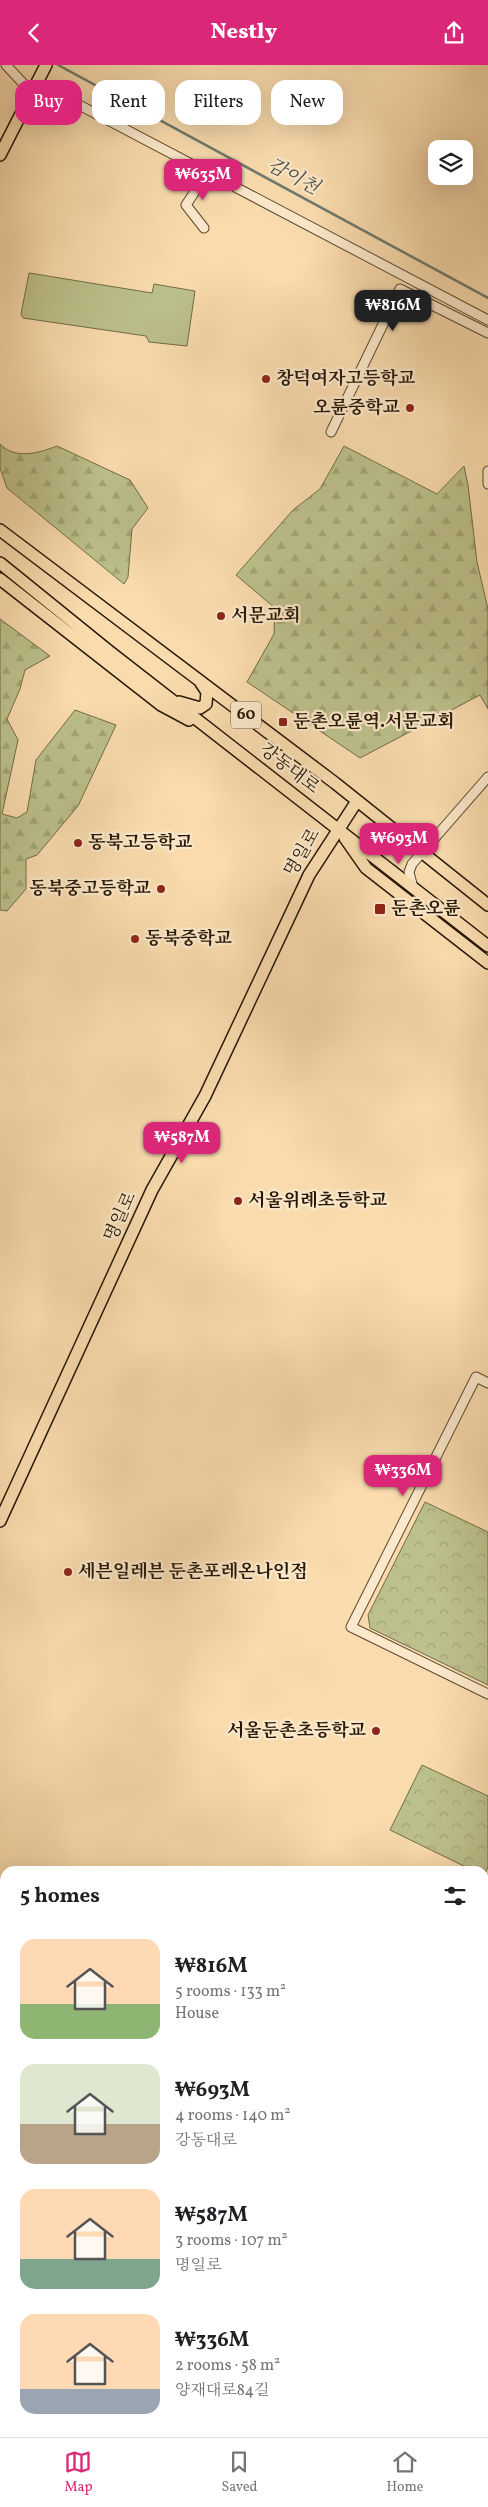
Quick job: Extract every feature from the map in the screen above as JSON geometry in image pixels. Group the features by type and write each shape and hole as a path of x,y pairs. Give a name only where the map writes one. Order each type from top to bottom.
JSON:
{"main road":[{"path":"38,80 46,65"},
{"path":"0,155 15,125"},
{"name":"강동대로","path":"0,530 357,801 488,905"},
{"name":"강동대로","path":"0,563 488,946"},
{"path":"0,579 161,705 215,733"},
{"path":"171,699 200,708 206,704 208,699 207,693 200,681"},
{"name":"명일로","path":"0,1521 152,1190 205,1096 309,875 357,801"},
{"path":"338,828 366,868 488,963"}],"street":[{"path":"6,65 24,80"},
{"path":"82,107 488,320"},
{"path":"204,228 186,205 207,173"},
{"path":"331,432 400,289 488,333"},
{"path":"488,471 488,483"},
{"path":"413,888 409,872 412,864 488,777"},
{"path":"488,1383 476,1377 351,1627 488,1694"}],"green space":[{"path":"29,273 152,293 154,284 195,291 187,346 149,342 146,336 23,318 21,314"},
{"path":"0,444 6,449 20,454 35,453 57,446 130,480 148,508 132,529 128,577 124,584 7,488 0,468"},
{"path":"344,446 437,494 464,466 477,562 488,609 488,709 480,695 360,758 247,682 274,634 275,608 236,575 293,510 320,489"},
{"path":"0,619 50,656 25,670 20,689 7,719 18,740 2,814 17,818 27,812 36,760 75,710 116,725 78,806 37,855 26,859 26,889 7,911 0,910"},
{"path":"425,1502 488,1532 488,1685 370,1628 368,1615"},
{"path":"422,1765 488,1796 488,1866 464,1866 390,1830"}],"waterway":[{"name":"감이천","path":"58,65 488,298"}],"place":[{"name":"창덕여자고등학교","path":"266,379"},
{"name":"오륜중학교","path":"410,408"},
{"name":"서문교회","path":"221,616"},
{"name":"둔촌오륜역.서문교회","path":"283,722"},
{"name":"동북고등학교","path":"78,843"},
{"name":"동북중고등학교","path":"161,889"},
{"name":"둔촌오륜","path":"380,909"},
{"name":"동북중학교","path":"135,939"},
{"name":"서울위례초등학교","path":"238,1201"},
{"name":"세븐일레븐 둔촌포레온나인점","path":"68,1572"},
{"name":"서울둔촌초등학교","path":"376,1731"}]}
